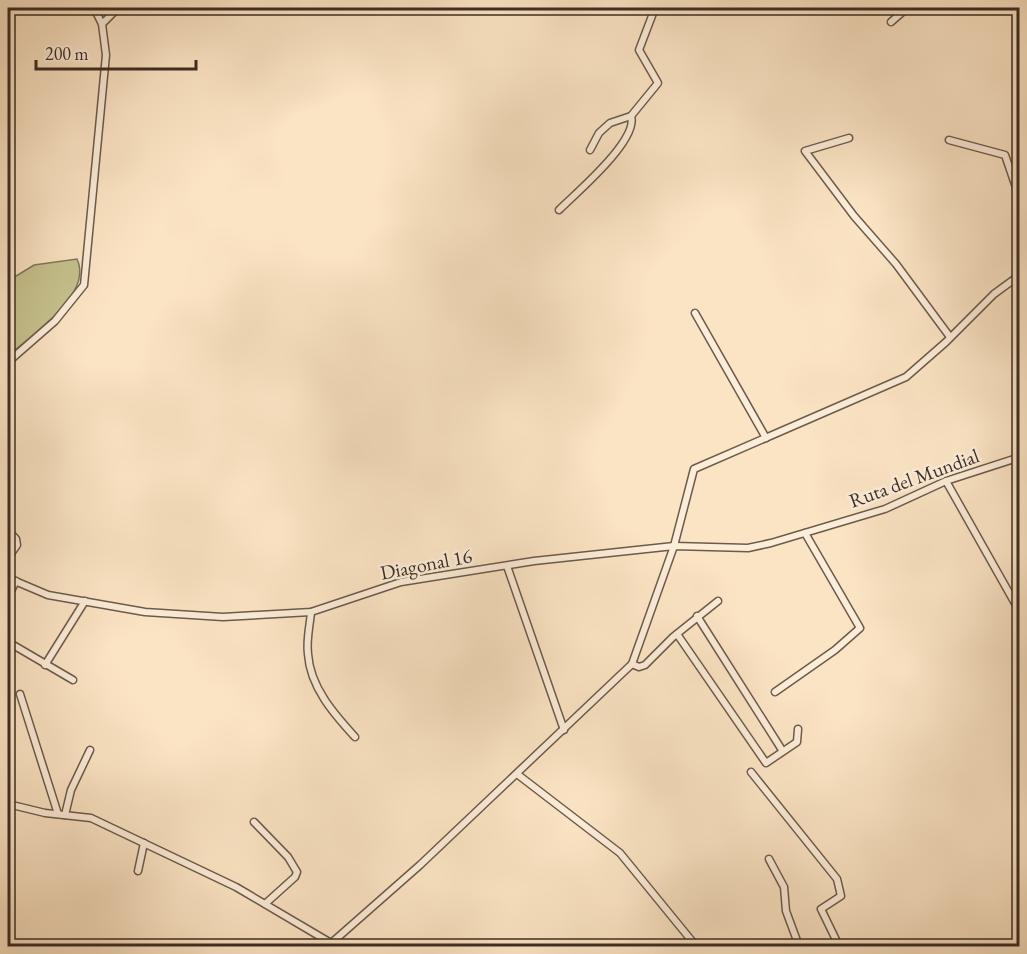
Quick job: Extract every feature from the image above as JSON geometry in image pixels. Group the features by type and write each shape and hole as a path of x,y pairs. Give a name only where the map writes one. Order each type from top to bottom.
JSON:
{"street":[{"path":"8,362 55,321 84,285 102,120 106,55 102,24 94,8"},
{"path":"102,24 118,8"},
{"path":"590,150 599,133 610,123 631,116 658,82 639,50 655,8"},
{"path":"891,22 907,8"},
{"path":"559,210 625,140 632,124 631,116"},
{"path":"849,138 806,151 854,216 896,264 950,337"},
{"path":"949,140 1005,155 1020,199"},
{"path":"8,804 61,815 91,818 236,887 332,946 632,664 674,546 694,469 906,377 994,294 1020,275"},
{"path":"695,313 766,438"},
{"name":"Ruta del Mundial","path":"819,529 885,509 946,482 1020,457"},
{"path":"946,482 1016,604 1020,605"},
{"name":"Diagonal 16","path":"8,578 48,595 146,612 223,617 311,612 401,582 507,566 674,546 748,548 819,529"},
{"path":"8,530 16,539 17,545 8,558"},
{"path":"775,692 835,650 860,628 805,533"},
{"path":"507,566 564,730"},
{"path":"8,597 16,581"},
{"path":"45,665 85,601"},
{"path":"632,664 639,667 645,665 697,616 718,601"},
{"path":"311,612 308,654 314,677 328,708 355,737"},
{"path":"697,616 782,750"},
{"path":"677,634 766,763 797,742 798,729"},
{"path":"8,642 73,680"},
{"path":"20,694 61,815"},
{"path":"61,815 90,750"},
{"path":"751,772 837,879 841,896 821,909 839,946"},
{"path":"517,774 620,854 696,946"},
{"path":"254,822 288,857 297,872 295,877 265,904"},
{"path":"138,871 144,843"},
{"path":"769,859 784,886 786,911 799,946"},
{"path":"1013,946 1020,942"}],"shaded area":[{"path":"77,259 80,272 77,285 70,298 48,322 14,351 8,337 8,281 34,265"}]}
